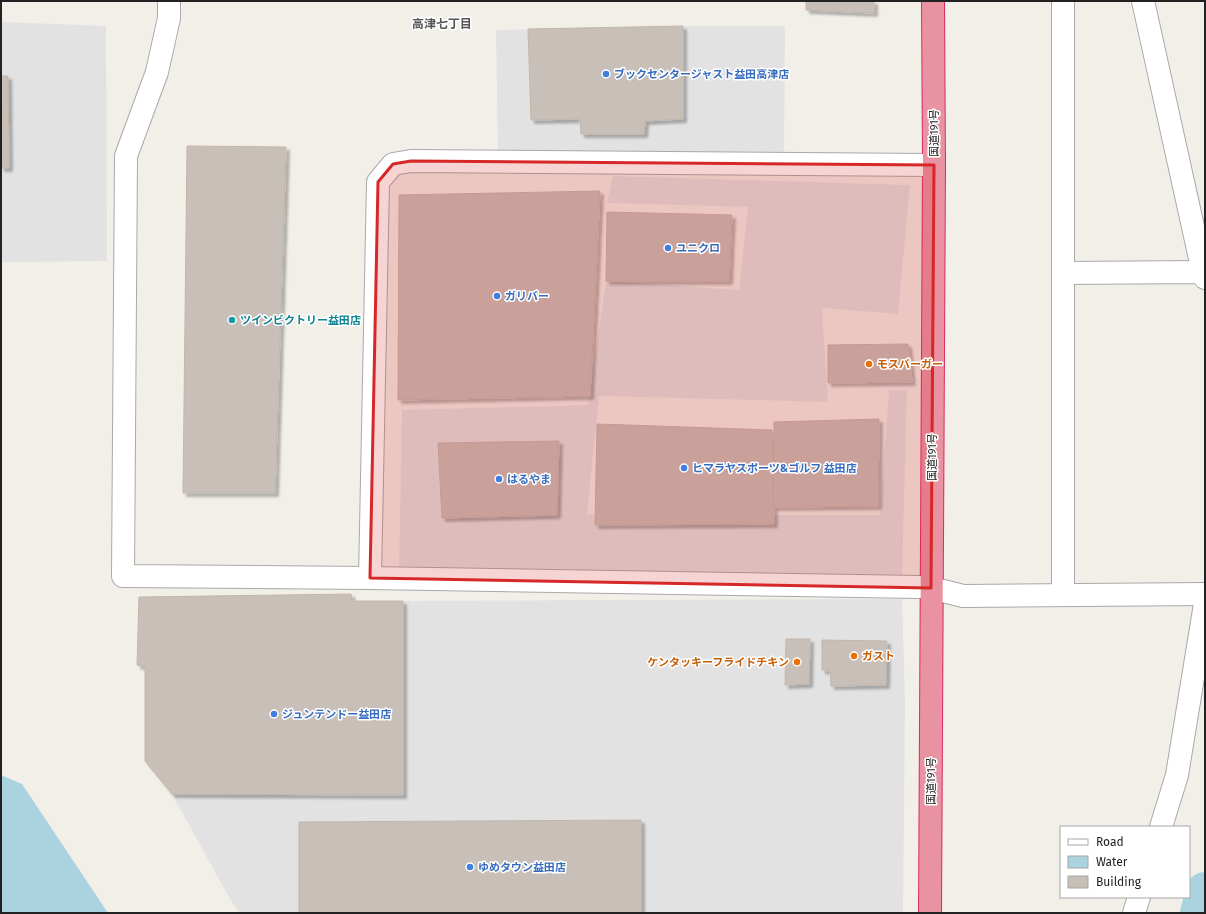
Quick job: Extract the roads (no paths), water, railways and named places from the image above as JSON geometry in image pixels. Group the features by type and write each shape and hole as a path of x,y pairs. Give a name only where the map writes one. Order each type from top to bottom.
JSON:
{"highway":[{"name":"国道191号","path":"930,913 934,165 933,1"}],"street":[{"path":"169,1 169,18 157,72 126,156 123,576 370,578 931,588 963,596 1205,594"},
{"path":"1063,1 1063,595"},
{"path":"1063,273 1204,274 1143,1"},
{"path":"370,578 378,182 393,164 411,160 934,165"},
{"path":"1161,826 1177,775 1205,604"},
{"path":"1134,913 1139,898"}],"water":[{"path":"1,775 22,784 108,913 1,913"}],"waterway":[{"path":"1199,913 1205,891"}],"place":[{"name":"ブックセンタージャスト益田高津店","path":"606,74"},
{"name":"ユニクロ","path":"668,248"},
{"name":"ガリバー","path":"497,296"},
{"name":"ツインビクトリー益田店","path":"232,320"},
{"name":"モスバーガー","path":"869,364"},
{"name":"ヒマラヤスポーツ&ゴルフ 益田店","path":"684,468"},
{"name":"はるやま","path":"499,479"},
{"name":"ガスト","path":"854,656"},
{"name":"ケンタッキーフライドチキン","path":"797,662"},
{"name":"ジュンテンドー益田店","path":"274,714"},
{"name":"ゆめタウン益田店","path":"470,867"}],"district":[{"name":"高津七丁目","path":"442,24"}]}
